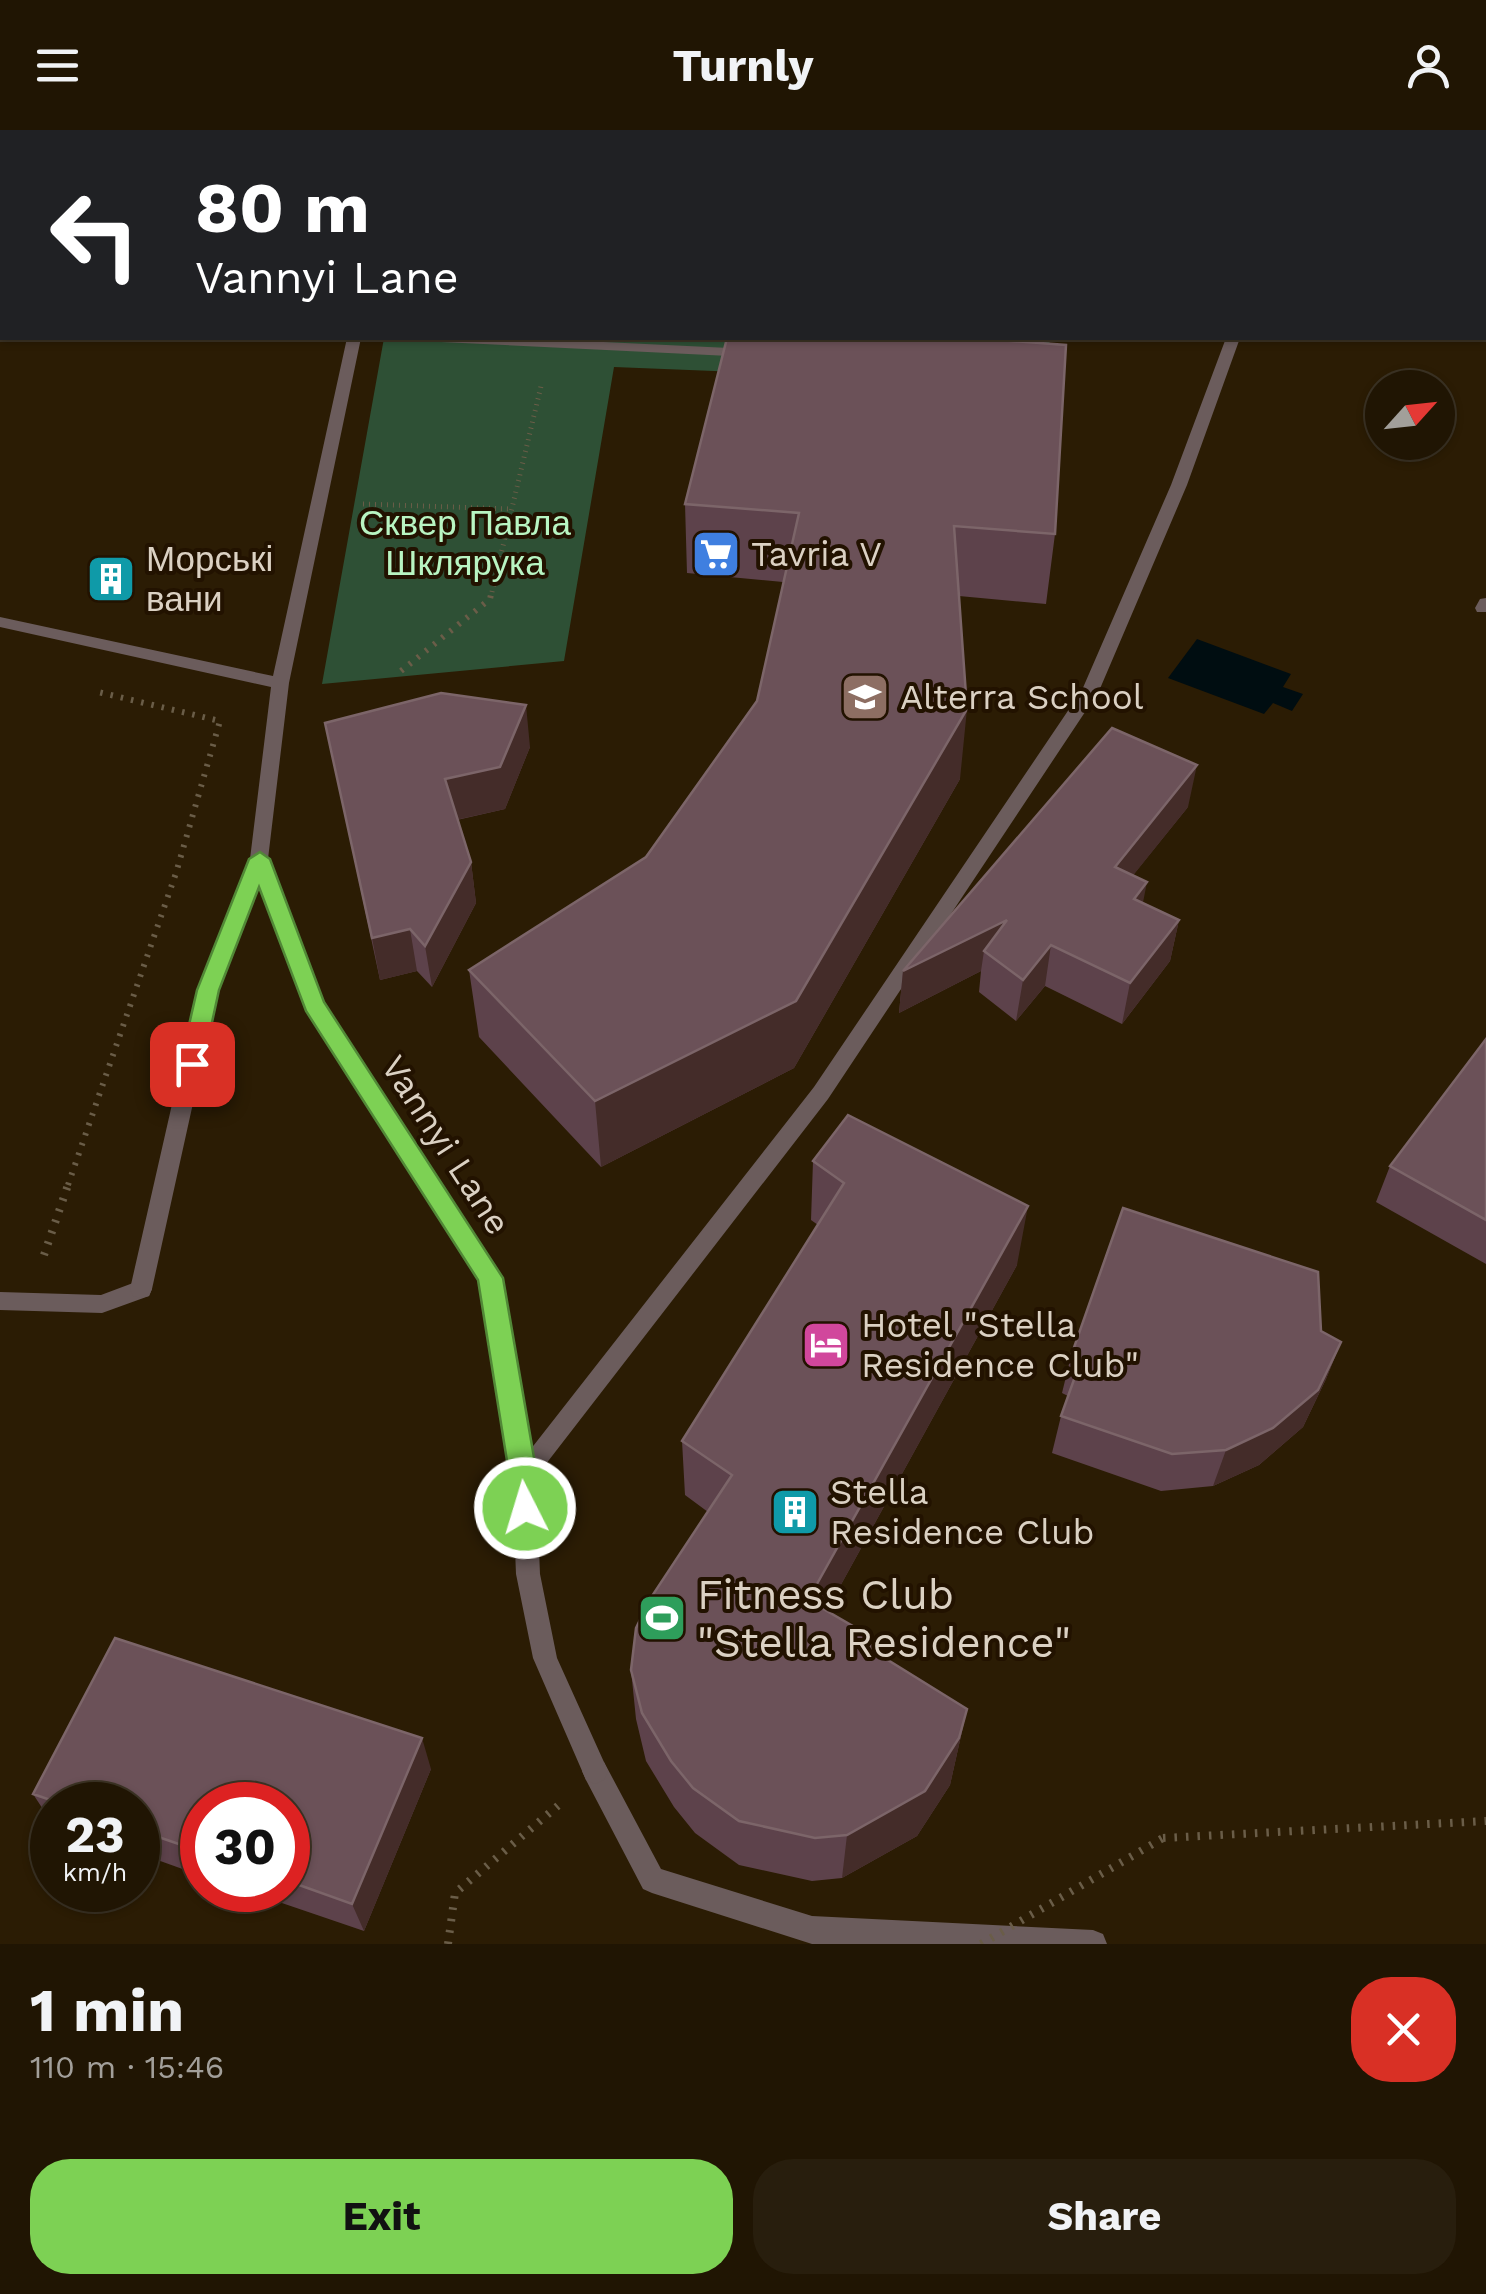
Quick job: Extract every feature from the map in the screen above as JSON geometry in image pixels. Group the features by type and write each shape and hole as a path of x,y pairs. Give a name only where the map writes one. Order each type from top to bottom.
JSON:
{"street":[{"name":"Vannyi Lane","path":"28,1302 102,1304 141,1289 208,990 260,859 280,683 354,340"},
{"path":"478,340 761,354"},
{"path":"524,1475 821,1093 1090,691 1179,485 1231,340"},
{"path":"0,622 280,683"},
{"name":"Vannyi Lane","path":"260,859 314,1005 490,1278 524,1475 528,1574 545,1658 595,1771 652,1880 812,1930 1093,1944"},
{"path":"0,1300 28,1302"}],"path":[{"path":"401,670 490,599 551,344"},
{"path":"348,504 511,509"},
{"path":"28,1302 176,874 220,721 92,690"},
{"path":"448,1944 455,1893 573,1793"},
{"path":"981,1944 1162,1838 1486,1821"}],"green space":[{"name":"Сквер Павла Шклярука","path":"384,340 1050,340 1036,384 614,367 564,661 322,684"}],"shaded area":[{"path":"1197,639 1291,674 1283,687 1303,694 1292,711 1273,703 1264,714 1168,678"}],"building":[{"path":"726,340 998,340 1066,345 1055,534 954,526 967,709 796,1001 595,1101 469,970 646,857 757,701 799,513 685,504"},
{"path":"441,693 526,705 500,767 445,779 471,862 425,946 410,929 372,938 325,723"},
{"path":"1112,728 1197,765 1115,867 1147,882 1134,899 1179,920 1130,983 1051,945 1023,980 984,951 1007,920 903,971"},
{"path":"1486,1039 1486,1220 1390,1166"},
{"name":"Stella Residence Club","path":"848,1115 1028,1206 808,1600 863,1632 875,1652 967,1709 959,1738 925,1791 847,1835 815,1838 739,1821 693,1788 671,1761 642,1713 631,1670 636,1628 650,1599 732,1475 682,1441 844,1183 813,1161"},
{"path":"1123,1208 1318,1272 1321,1331 1341,1342 1318,1390 1273,1428 1226,1450 1172,1454 1061,1416 1081,1360 1071,1356"},
{"path":"115,1638 422,1738 352,1904 310,1889 310,1782 180,1782 180,1844 160,1838 160,1782 39,1782"}],"place":[{"name":"Tavria V","path":"716,554"},
{"name":"Морські вани","path":"111,579"},
{"name":"Alterra School","path":"865,697"},
{"name":"Hotel \"Stella Residence Club\"","path":"826,1345"},
{"name":"Stella Residence Club","path":"795,1512"},
{"name":"Fitness Club \"Stella Residence\"","path":"662,1618"}],"route":[{"path":"192,1064 208,990 260,859 314,1005 490,1278 524,1475 525,1508"}]}
